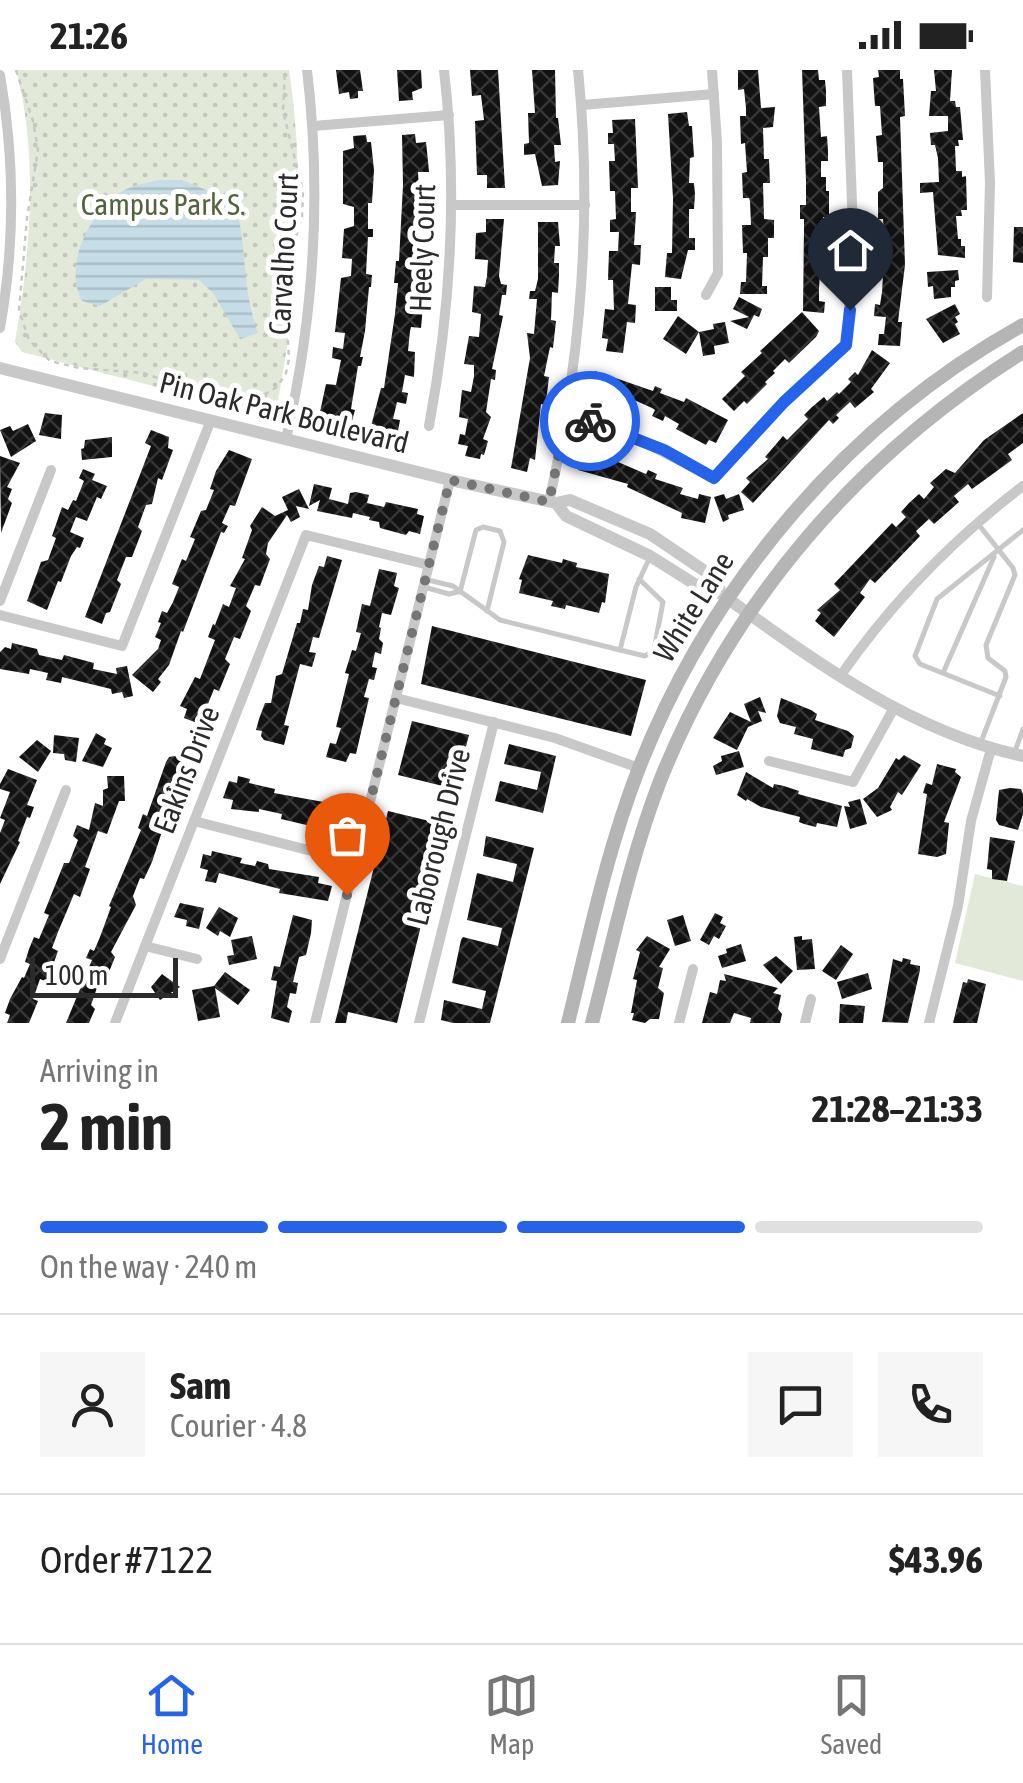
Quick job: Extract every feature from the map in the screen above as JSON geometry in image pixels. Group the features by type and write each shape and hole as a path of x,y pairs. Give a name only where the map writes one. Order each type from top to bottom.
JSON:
{"main road":[{"name":"White Lane","path":"568,1023 610,854 640,768 724,596 781,527 866,439 937,381 1023,325"},
{"name":"White Lane","path":"592,1023 631,870 660,782 687,720 748,614 802,542 886,454 957,396 1023,352"}],"street":[{"name":"Carvalho Court","path":"286,439 311,296 316,211 307,70"},
{"name":"Heely Court","path":"430,426 446,321 452,205 444,70"},
{"path":"552,502 580,314 585,205 578,70"},
{"path":"706,295 718,273 712,70"},
{"path":"567,414 630,435 714,478 784,402 846,345 853,177 848,70"},
{"path":"984,70 990,182 987,298"},
{"path":"0,75 12,183 9,265 0,328"},
{"path":"582,105 714,94"},
{"path":"312,126 449,115"},
{"path":"452,205 585,205"},
{"name":"Pin Oak Park Boulevard","path":"0,368 450,480 552,502 570,500 650,534 718,580 724,596"},
{"path":"0,615 122,646 211,420"},
{"path":"0,600 51,470"},
{"path":"314,1023 450,480"},
{"path":"841,674 911,586 976,522 1023,486"},
{"name":"Pin Oak Park Boulevard","path":"552,502 566,516 650,556 709,593 724,596 894,708 932,728 1018,755"},
{"name":"Eakins Drive","path":"115,1023 306,534 429,565"},
{"path":"396,698 574,743 640,768"},
{"path":"769,761 853,782 894,708"},
{"name":"Laborough Drive","path":"418,1023 494,722"},
{"path":"929,1023 958,906 985,747"},
{"path":"0,959 66,790"},
{"path":"194,822 355,862"},
{"path":"0,923 12,928"},
{"path":"145,946 197,959"},
{"path":"679,1023 693,969"},
{"path":"805,1023 812,999"}],"lane":[{"path":"976,522 1014,568 1015,575 986,645 988,658 1005,671 1006,683 985,747"},
{"path":"459,592 476,530 500,531 504,542 487,612"},
{"path":"1000,696 920,664 915,656 937,599 1023,530"},
{"path":"943,673 997,552"},
{"path":"620,650 638,579 650,556"},
{"path":"425,583 452,586 500,620 644,656 654,650 664,607 638,579"},
{"path":"1018,755 1023,729"}],"path":[{"path":"16,70 38,150 26,218 18,310 29,340 50,361 78,368 144,373 201,398 232,406 248,404 277,387 289,359 285,293 289,258 302,217 303,191 283,111 284,70"}],"green space":[{"name":"Campus Park S.","path":"16,70 289,70 297,155 297,239 290,323 277,406 266,413 230,406 22,352 15,342 28,241 30,171"},
{"path":"975,874 1023,886 1023,981 955,963"}],"water":[{"path":"159,180 182,180 235,202 249,300 258,333 240,339 213,293 199,280 146,279 100,306 82,301 76,272 82,241 90,226 121,192"}],"building":[{"path":"336,70 360,70 363,91 358,91 358,98 350,99 349,92 339,94"},
{"path":"397,70 421,70 422,88 412,92 413,100 399,101"},
{"path":"470,70 498,70 505,188 487,188 487,175 477,175 475,121 484,120 481,95 472,96"},
{"path":"532,70 555,70 561,145 554,145 555,162 560,161 558,185 542,186 535,154 524,155 524,144 529,143 528,113 535,113"},
{"path":"738,70 758,70 761,108 775,107 773,127 763,128 770,183 763,183 764,219 774,220 774,238 768,238 768,257 763,257 762,286 767,286 767,294 740,294 741,282 746,282 747,253 743,253 742,225 751,225 750,201 743,198 742,173 747,172 740,116 746,116 746,108 744,89 738,90"},
{"path":"802,70 818,70 826,91 826,106 819,107 821,137 827,136 828,151 828,161 821,161 821,177 826,177 829,191 829,217 823,217 823,249 829,249 828,272 820,272 819,288 819,301 825,302 824,313 803,311 804,219 800,219 800,205 806,205 806,181"},
{"path":"878,70 900,70 903,79 905,116 900,117 905,265 898,322 902,322 900,346 878,345 886,317 874,316 875,304 880,305 883,276 876,275 877,250 884,250 883,219 878,219 883,162 878,162 876,136 882,135 873,78 879,77"},
{"path":"934,70 952,70 950,101 960,107 963,140 955,146 956,171 966,176 967,210 956,216 965,258 938,255 933,192 920,193 920,183 939,182 938,158 930,133 948,131 948,116 929,116 931,91 936,91"},
{"path":"687,112 694,157 690,158 689,183 694,183 695,194 694,209 689,209 689,238 695,238 695,250 688,250 681,279 665,277 667,253 672,253 668,114"},
{"path":"635,119 638,188 631,188 631,212 636,212 634,245 641,245 640,265 632,264 628,304 636,305 635,323 627,322 623,353 606,351 608,339 602,338 605,309 614,310 613,280 608,280 609,251 618,251 619,232 610,232 610,220 616,219 609,161 615,161 614,144 608,144 608,133 613,133 612,120"},
{"path":"415,134 416,143 426,142 429,172 418,172 419,191 422,197 429,197 429,213 428,225 419,224 418,249 429,249 426,275 417,274 415,294 424,295 421,328 411,327 410,331 408,351 415,352 414,377 405,375 402,392 408,393 406,404 397,402 393,419 400,420 391,439 369,434 384,388 395,314 402,135"},
{"path":"366,135 367,142 371,142 374,170 372,203 368,203 368,229 373,229 373,237 368,237 366,274 372,275 363,357 351,409 355,410 352,421 346,420 345,425 327,421 326,413 320,412 326,384 336,385 341,360 332,358 333,347 343,349 345,333 335,332 341,278 351,276 352,259 342,258 344,229 354,226 354,207 343,204 343,151 354,148 353,136"},
{"path":"486,219 504,219 499,276 501,284 507,285 506,295 502,295 499,315 503,316 492,369 496,370 495,380 491,379 486,412 491,417 483,439 488,441 480,459 465,456 468,446 458,444 460,434 465,435 468,419 459,417 462,390 471,392 474,376 474,365 464,364 469,336 479,337 481,314 472,312 474,286 485,287 487,276 488,260 475,259 476,233 486,232"},
{"path":"538,222 558,222 560,246 555,246 554,263 559,263 559,275 558,293 552,292 551,320 556,321 544,376 549,377 547,394 545,405 541,404 535,460 530,458 527,472 511,468 530,358 527,333 534,334 537,299 529,299 538,279"},
{"path":"1014,227 1023,227 1023,263 1013,262"},
{"path":"958,270 959,280 951,287 951,297 934,299 927,272"},
{"path":"655,287 671,287 671,300 677,300 677,311 655,311"},
{"path":"739,297 762,309 747,329 730,321 749,317 733,309"},
{"path":"955,304 960,314 955,317 955,324 960,334 943,343 926,319"},
{"path":"802,312 819,331 816,337 789,363 785,359 767,384 734,411 722,399 745,376 741,372 760,351"},
{"path":"678,316 699,332 686,354 663,339"},
{"path":"725,322 729,343 714,346 715,354 703,356 699,332"},
{"path":"872,350 890,363 871,389 874,392 855,408 850,402 836,415 839,418 833,424 829,420 753,503 741,492 750,482 746,478 768,459 765,457 783,436 787,440 808,419 804,415 812,407 824,397 827,401 839,394 855,372 858,375"},
{"path":"595,371 653,391 655,386 662,389 660,393 684,402 686,398 728,420 716,443 709,440 706,445 676,429 679,424 665,416 663,421 652,416 655,410 632,399 628,409 598,398 601,391 589,387"},
{"path":"45,413 62,415 61,439 39,435"},
{"path":"1023,413 1023,443 1008,454 1012,460 972,489 968,484 954,496 959,502 934,524 929,519 916,531 920,536 875,583 870,579 860,593 865,597 834,637 815,621 821,613 817,610 840,590 834,584 892,523 896,527 906,517 901,512 909,503 919,494 924,499 934,487 930,483 946,469 955,473 984,440"},
{"path":"28,424 36,441 11,457 0,430 10,426 13,431"},
{"path":"151,430 169,437 168,448 173,450 162,480 158,478 152,504 146,505 138,527 142,531 132,557 126,557 117,580 121,584 102,624 85,617 151,446 145,443"},
{"path":"112,437 112,457 82,460 85,440"},
{"path":"596,448 620,457 618,462 646,474 648,470 657,474 655,479 683,488 680,494 698,499 699,494 711,497 705,523 681,518 682,513 627,487 628,484 578,470 580,465 575,463 580,449 593,454"},
{"path":"229,450 252,459 235,506 230,505 222,523 228,526 221,532 169,665 153,692 132,675 158,649 158,622 162,611 167,613 173,602 179,587 172,584 182,559 186,561 195,539 190,537 201,511 206,510 216,471"},
{"path":"0,456 20,463 7,487 12,489 8,499 12,503 1,533"},
{"path":"83,469 95,474 92,480 107,486 101,499 97,497 87,521 76,517 70,532 84,538 71,556 61,582 58,581 47,610 27,601 41,562 48,560 62,507 68,510 76,501 84,481 79,478"},
{"path":"314,484 332,488 329,499 348,504 350,493 356,492 369,495 367,503 384,507 386,502 418,509 417,514 424,516 420,534 409,531 406,535 380,528 379,522 369,520 370,517 353,513 352,518 317,511 320,500 309,506"},
{"path":"299,489 309,509 296,506 300,517 291,522 287,515 268,543 266,554 270,559 260,586 255,585 246,606 251,611 240,639 234,637 225,659 230,664 219,691 214,689 208,704 214,706 209,717 204,715 200,724 184,718 187,709 180,706 195,677 200,679 215,640 208,637 213,624 223,604 229,607 236,588 230,586 245,559 242,558 250,526 262,507 275,516 288,510 282,497"},
{"path":"724,494 726,499 739,494 744,510 728,515 729,519 723,522 714,497"},
{"path":"528,555 562,563 563,559 577,563 576,567 609,574 605,603 602,602 599,613 566,605 565,609 551,606 553,601 519,593 519,579"},
{"path":"327,556 342,560 319,638 313,637 309,652 316,653 312,667 300,664 284,725 289,726 284,745 264,740 262,731 256,730 259,719 265,703 271,703 276,676 282,674 297,623 303,609 308,610 312,585"},
{"path":"379,569 397,573 394,586 399,588 391,615 382,613 381,654 375,652 372,667 377,668 364,697 369,698 356,754 350,753 346,762 326,757 341,728 336,727 349,674 345,673 361,633 356,632 362,604 370,606"},
{"path":"432,626 646,680 631,736 421,684"},
{"path":"12,643 37,649 39,655 62,660 64,655 94,663 93,669 117,674 116,668 127,666 133,696 124,698 122,692 112,694 111,689 62,677 61,683 46,680 48,673 30,669 29,674 0,669 0,652 5,647 11,649"},
{"path":"760,697 766,713 758,711 762,721 748,727 737,750 713,738 730,712 751,722 744,704"},
{"path":"781,698 811,710 817,714 815,720 848,731 854,736 851,748 845,750 843,757 811,749 813,739 794,734 796,727 780,723 777,716"},
{"path":"412,721 469,735 455,789 398,775"},
{"path":"96,733 112,748 103,767 82,761"},
{"path":"54,735 79,738 76,762 65,760 64,754 53,753"},
{"path":"37,740 51,751 38,772 19,757"},
{"path":"509,744 556,756 543,813 495,801 500,781 537,790 541,772 504,764"},
{"path":"739,751 744,767 716,775 713,766 722,761 721,756"},
{"path":"904,755 921,765 902,795 898,792 892,810 877,817 863,799 878,788 896,758"},
{"path":"175,756 185,760 183,765 189,768 176,802 172,801 152,862 144,879 140,878 133,896 136,905 111,952 115,957 105,982 99,982 91,1005 95,1009 89,1023 66,1023 92,960 86,958 100,937 141,830 138,828 143,814 147,816 166,762"},
{"path":"937,764 956,769 961,777 944,822 949,823 946,854 937,857 918,854 927,794 923,793 926,783 932,785"},
{"path":"8,769 37,780 27,805 34,807 0,884 0,833 5,820 0,818 10,792 0,789 0,784"},
{"path":"746,772 773,788 774,784 784,786 842,806 837,827 804,824 799,822 800,817 746,801 737,795"},
{"path":"107,776 124,776 125,801 119,801 107,834 98,831 85,867 90,869 80,897 74,894 58,932 52,948 58,951 47,982 40,979 33,999 38,1001 29,1023 7,1023 10,1015 5,1013 10,999 30,964 25,962 29,949 34,937 39,939 49,915 44,913 78,840 73,836 77,825 89,830 95,803 103,806"},
{"path":"238,776 275,789 274,793 351,807 346,826 338,824 336,832 281,819 282,814 231,809 233,800 223,798 229,781 237,783"},
{"path":"1021,789 1023,794 1018,830 999,825 996,820 999,790"},
{"path":"860,799 867,824 850,829 844,806 850,807 848,802"},
{"path":"388,811 446,825 397,1023 348,1012 346,1023 335,1023"},
{"path":"486,836 534,848 490,1023 453,1023 441,1020 444,1000 482,1009 486,991 452,983 461,940 463,937 498,946 502,928 467,920 477,873 513,882 517,864 483,856"},
{"path":"990,837 1015,841 1007,881 992,879 992,870 987,869"},
{"path":"212,851 242,858 240,863 255,866 257,861 268,864 269,869 319,877 318,883 332,886 328,901 279,893 280,889 219,873 216,883 205,881 208,870 200,868 203,854 211,856"},
{"path":"180,903 204,908 199,929 174,917"},
{"path":"219,907 238,918 230,937 220,931 218,936 206,928"},
{"path":"715,913 723,917 720,923 726,926 719,939 714,936 709,945 700,940"},
{"path":"293,915 312,920 306,955 299,957 293,982 298,983 296,994 290,993 289,1023 271,1018 277,981 271,980 274,966 280,967"},
{"path":"683,915 691,941 675,946 667,920"},
{"path":"252,936 257,959 229,965 227,956 234,955 231,940"},
{"path":"647,936 670,949 659,967 663,968 658,988 664,993 659,1019 645,1023 632,1020 631,1013 640,952 636,950"},
{"path":"802,936 802,940 812,939 815,969 797,970 794,937"},
{"path":"741,944 746,961 722,968 718,956"},
{"path":"841,945 853,954 836,980 822,971"},
{"path":"776,956 793,971 781,984 763,965"},
{"path":"903,958 920,966 908,1023 882,1022 893,959 902,962"},
{"path":"225,972 250,990 238,1005 215,988 220,1017 198,1021 192,990 214,986"},
{"path":"868,973 872,989 842,999 837,982"},
{"path":"162,974 180,987 160,1000 151,987"},
{"path":"724,974 778,988 773,993 781,995 780,1023 750,1023 751,1018 734,1013 730,1023 702,1023 710,992 717,994 720,980 726,981"},
{"path":"968,979 986,984 977,1023 953,1023 963,982"},
{"path":"840,1004 865,1006 863,1023 839,1023"}],"way so far":[{"path":"347,895 450,480 549,502 567,414 590,421"}],"route":[{"path":"590,421 664,450 714,478 784,402 846,345 850,310"}]}
